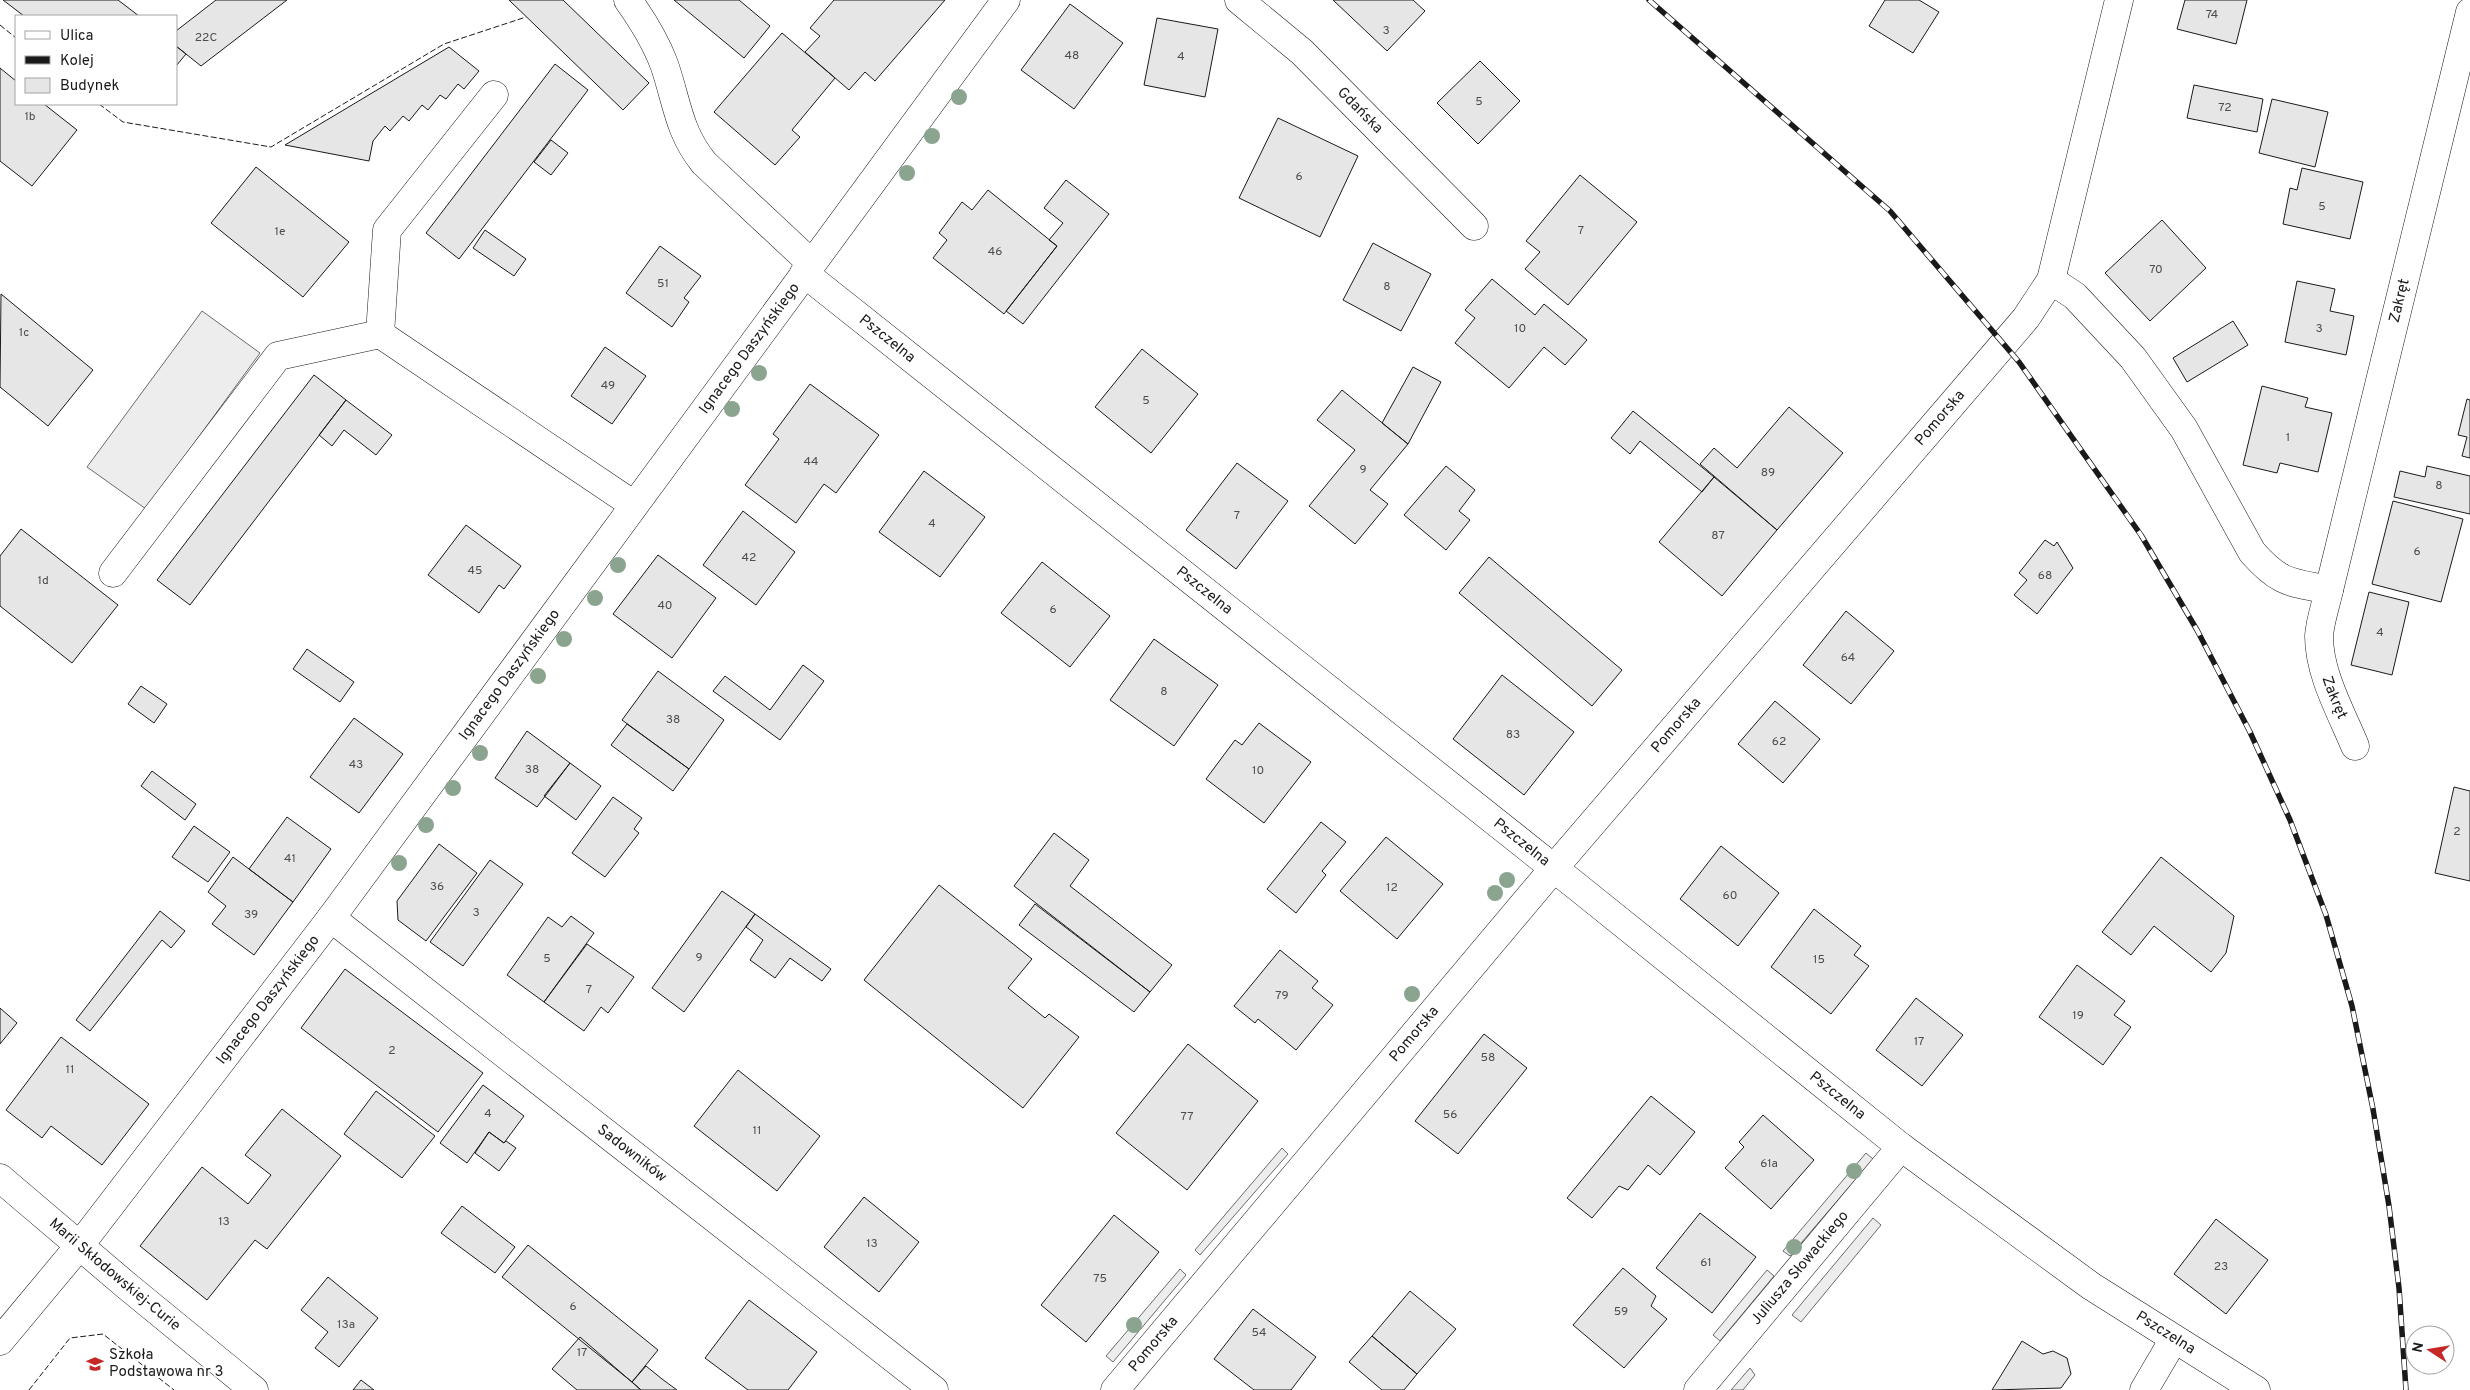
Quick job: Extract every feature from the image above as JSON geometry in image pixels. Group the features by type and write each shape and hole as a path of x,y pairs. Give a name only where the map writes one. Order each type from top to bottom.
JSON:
{"street":[{"name":"Pszczelna","path":"628,0 651,33 690,146 704,163 807,268 1901,1147 2091,1286 2256,1390"},
{"name":"Ignacego Daszyńskiego","path":"0,1341 80,1245 331,918 807,268 1006,0"},
{"name":"Gdańska","path":"1239,0 1302,52 1474,226"},
{"name":"Pomorska","path":"1115,1390 1554,868 2005,345 2051,280 2119,0"},
{"name":"Zakręt","path":"2355,746 2327,678 2320,652 2319,633 2470,12"},
{"path":"380,334 387,230 494,96"},
{"path":"2051,280 2075,296 2133,358 2184,429 2252,552 2268,570 2286,582 2329,590"},
{"path":"113,573 278,356 380,334 634,505"},
{"name":"Sadowników","path":"331,918 934,1390"},
{"name":"Juliusza Słowackiego","path":"1698,1390 1901,1147"},
{"name":"Marii Skłodowskiej-Curie","path":"0,1178 127,1286 254,1390"},
{"path":"2144,1390 2174,1339"}],"shaded area":[{"path":"202,311 260,353 146,509 87,467"},
{"path":"1282,1148 1288,1154 1200,1255 1195,1250"},
{"path":"1866,1153 1873,1159 1790,1256 1783,1251"},
{"path":"1873,1218 1881,1225 1801,1322 1792,1315"},
{"path":"1180,1269 1186,1275 1113,1362 1106,1356"},
{"path":"1767,1270 1774,1276 1720,1341 1713,1335"},
{"path":"1750,1368 1755,1375 1743,1390 1731,1390"}],"building":[{"path":"3,0 118,0 138,15 23,15"},
{"path":"216,0 287,0 201,66 178,48 178,29"},
{"path":"509,0 563,0 649,83 623,110"},
{"path":"674,0 739,0 770,26 744,58"},
{"path":"834,0 945,0 875,81 865,72 849,90 805,52 820,36 810,28"},
{"path":"1333,0 1413,0 1425,11 1387,51"},
{"path":"1885,0 1919,0 1939,12 1913,53 1869,26"},
{"path":"2185,0 2247,0 2236,44 2177,29"},
{"path":"1070,4 1123,43 1074,109 1021,70"},
{"path":"1157,18 1218,29 1205,97 1144,85"},
{"path":"782,33 835,78 792,130 800,137 775,165 714,112"},
{"path":"449,47 479,71 464,89 458,84 446,99 440,95 428,110 422,105 409,121 403,116 390,131 385,126 373,141 369,161 285,145"},
{"path":"178,48 186,54 178,64"},
{"path":"1480,61 1520,101 1478,144 1437,103"},
{"path":"555,64 588,90 459,259 426,233"},
{"path":"0,68 15,80 15,105 45,105 77,130 32,186 0,161"},
{"path":"2194,85 2263,99 2257,132 2187,118"},
{"path":"2272,99 2328,112 2315,167 2259,153"},
{"path":"1278,118 1358,156 1320,237 1239,198"},
{"path":"551,140 568,153 551,175 534,162"},
{"path":"256,167 349,242 303,297 211,223"},
{"path":"2302,168 2363,182 2350,239 2283,224 2290,188 2297,190"},
{"path":"1580,175 1637,222 1568,305 1525,269 1540,252 1526,241"},
{"path":"1066,180 1109,214 1023,324 1006,311 1057,246 1049,240 1063,223 1044,208"},
{"path":"988,190 1057,246 1004,314 933,258 947,240 939,233 962,202 972,210"},
{"path":"2162,220 2206,268 2150,321 2105,273"},
{"path":"485,230 526,259 514,276 473,248"},
{"path":"1373,243 1431,274 1401,331 1343,300"},
{"path":"660,246 701,276 684,298 689,302 672,327 626,293"},
{"path":"1492,279 1535,315 1544,304 1587,340 1565,365 1544,347 1509,388 1455,343 1475,318 1465,310"},
{"path":"2297,281 2335,289 2330,311 2354,316 2346,355 2285,342"},
{"path":"1,294 93,370 48,426 0,387"},
{"path":"2233,321 2248,345 2187,382 2173,358"},
{"path":"605,347 646,376 612,424 571,396"},
{"path":"1142,349 1198,394 1151,453 1095,407"},
{"path":"1413,367 1441,382 1408,444 1382,423"},
{"path":"314,375 346,400 190,605 157,580"},
{"path":"810,384 879,435 836,493 824,484 796,523 745,485 779,439 773,434"},
{"path":"2262,386 2308,398 2305,407 2332,413 2318,472 2280,463 2277,473 2243,465"},
{"path":"1342,390 1408,444 1370,490 1388,504 1355,544 1309,506 1355,450 1317,420"},
{"path":"2467,399 2470,400 2470,458 2462,456 2467,437 2458,435"},
{"path":"346,400 392,435 376,455 344,430 332,446 319,435"},
{"path":"1789,407 1843,453 1777,530 1700,464 1714,448 1737,468"},
{"path":"1633,411 1714,477 1702,492 1640,441 1630,454 1611,438"},
{"path":"1237,463 1288,501 1236,569 1186,530"},
{"path":"1446,466 1475,490 1459,511 1470,520 1446,550 1404,515"},
{"path":"2427,466 2470,476 2470,514 2394,497 2400,471 2425,477"},
{"path":"924,471 985,517 940,577 879,532"},
{"path":"1714,477 1777,530 1722,596 1659,542"},
{"path":"2393,501 2463,519 2441,602 2372,584"},
{"path":"743,511 795,552 756,605 703,565"},
{"path":"466,525 521,566 504,589 499,585 479,613 428,575"},
{"path":"21,529 118,605 72,663 0,606 0,556"},
{"path":"2045,540 2054,546 2057,542 2073,568 2037,614 2014,595 2027,580 2019,573"},
{"path":"658,555 716,598 672,658 613,614"},
{"path":"1489,557 1622,670 1592,706 1459,593"},
{"path":"1042,562 1110,616 1070,667 1001,613"},
{"path":"2369,592 2409,602 2392,675 2351,665"},
{"path":"1846,611 1894,651 1851,704 1803,665"},
{"path":"1154,639 1218,685 1174,746 1110,700"},
{"path":"307,649 354,682 340,702 293,669"},
{"path":"803,665 824,681 780,740 713,691 725,676 770,710"},
{"path":"658,671 724,720 689,769 622,720"},
{"path":"1502,675 1574,732 1524,795 1453,739"},
{"path":"141,686 167,704 154,723 128,704"},
{"path":"1775,701 1820,739 1783,783 1738,744"},
{"path":"354,718 403,754 359,813 310,777"},
{"path":"1259,723 1311,762 1264,823 1206,779 1235,740 1242,745"},
{"path":"627,724 689,769 673,791 611,745"},
{"path":"527,731 570,763 537,807 495,778"},
{"path":"570,763 601,786 576,820 544,796"},
{"path":"152,771 196,804 185,820 141,786"},
{"path":"2454,787 2470,791 2470,881 2435,873"},
{"path":"613,797 642,818 634,829 639,833 605,877 572,853"},
{"path":"287,817 331,849 293,902 249,869"},
{"path":"1321,822 1346,842 1322,871 1326,875 1296,913 1267,889"},
{"path":"194,826 230,852 208,882 172,857"},
{"path":"1054,833 1089,860 1070,886 1172,965 1150,992 1014,886"},
{"path":"1386,837 1443,884 1397,939 1340,891"},
{"path":"439,844 477,873 426,941 398,920 397,901"},
{"path":"1721,846 1779,893 1738,946 1680,899"},
{"path":"233,857 293,902 254,955 212,924 226,906 208,892"},
{"path":"2161,857 2234,916 2226,953 2211,972 2154,926 2131,955 2102,932"},
{"path":"490,860 523,884 463,966 430,942"},
{"path":"939,885 1032,959 1008,988 1045,1018 1049,1014 1079,1037 1023,1108 864,980"},
{"path":"722,891 755,914 684,1012 652,988"},
{"path":"1035,904 1150,992 1134,1012 1019,925"},
{"path":"1814,909 1861,946 1854,955 1869,966 1831,1014 1771,967"},
{"path":"160,911 185,931 171,948 162,940 90,1031 76,1020"},
{"path":"755,914 831,969 822,981 790,958 775,978 750,960 763,940 746,927"},
{"path":"571,916 594,933 544,1002 507,975 548,917 562,927"},
{"path":"587,944 634,977 608,1013 601,1007 584,1031 544,1002"},
{"path":"1280,950 1318,981 1312,988 1333,1005 1296,1050 1258,1019 1255,1023 1234,1006"},
{"path":"2077,965 2125,1001 2114,1015 2131,1027 2103,1065 2039,1017"},
{"path":"345,969 483,1073 438,1132 301,1028"},
{"path":"1916,998 1963,1035 1922,1086 1876,1050"},
{"path":"0,1008 17,1023 0,1044"},
{"path":"1484,1034 1527,1068 1458,1154 1415,1121"},
{"path":"61,1037 149,1104 102,1165 51,1126 42,1138 6,1110"},
{"path":"1188,1044 1258,1101 1187,1190 1116,1133"},
{"path":"738,1070 820,1136 777,1191 694,1126"},
{"path":"483,1085 524,1116 504,1143 489,1132 467,1163 440,1143"},
{"path":"376,1091 435,1136 402,1178 344,1134"},
{"path":"1651,1096 1695,1132 1660,1175 1648,1165 1628,1190 1619,1186 1592,1218 1567,1198"},
{"path":"282,1109 341,1156 267,1249 255,1240 207,1300 140,1246 202,1167 248,1204 271,1175 245,1155"},
{"path":"1763,1115 1814,1160 1771,1209 1725,1168 1744,1147 1739,1142"},
{"path":"489,1132 504,1143 506,1141 516,1148 499,1171 475,1153"},
{"path":"864,1197 919,1242 879,1292 824,1247"},
{"path":"462,1206 515,1247 495,1273 441,1233"},
{"path":"1700,1213 1756,1257 1712,1313 1656,1268"},
{"path":"1114,1215 1159,1252 1086,1342 1041,1305"},
{"path":"2216,1219 2268,1260 2226,1314 2174,1274"},
{"path":"528,1245 658,1350 632,1382 502,1277"},
{"path":"1623,1268 1656,1296 1651,1306 1667,1319 1624,1368 1573,1325"},
{"path":"328,1277 378,1318 339,1367 315,1348 328,1332 301,1310"},
{"path":"1410,1291 1456,1329 1417,1374 1372,1336"},
{"path":"749,1300 817,1352 788,1390 748,1390 705,1358"},
{"path":"1253,1309 1316,1357 1291,1390 1254,1390 1214,1359"},
{"path":"1372,1336 1417,1374 1404,1390 1382,1390 1349,1362"},
{"path":"580,1337 641,1390 577,1390 552,1369"},
{"path":"2022,1341 2043,1354 2053,1351 2067,1358 2071,1374 2061,1388 1992,1390"},
{"path":"646,1366 677,1390 641,1390 632,1382"},
{"path":"361,1380 374,1390 353,1390"}],"railway":[{"path":"1649,0 1890,211 2019,362 2141,535 2197,630 2250,732 2290,820 2326,915 2352,1006 2373,1109 2389,1206 2399,1288 2406,1390"}],"fence":[{"path":"100,105 123,122 271,147 444,44 526,17"},
{"path":"0,25 15,37"},
{"path":"29,1390 70,1338 103,1334 174,1390"}],"place":[{"name":"Szkoła Podstawowa nr 3","path":"95,1364"}]}
